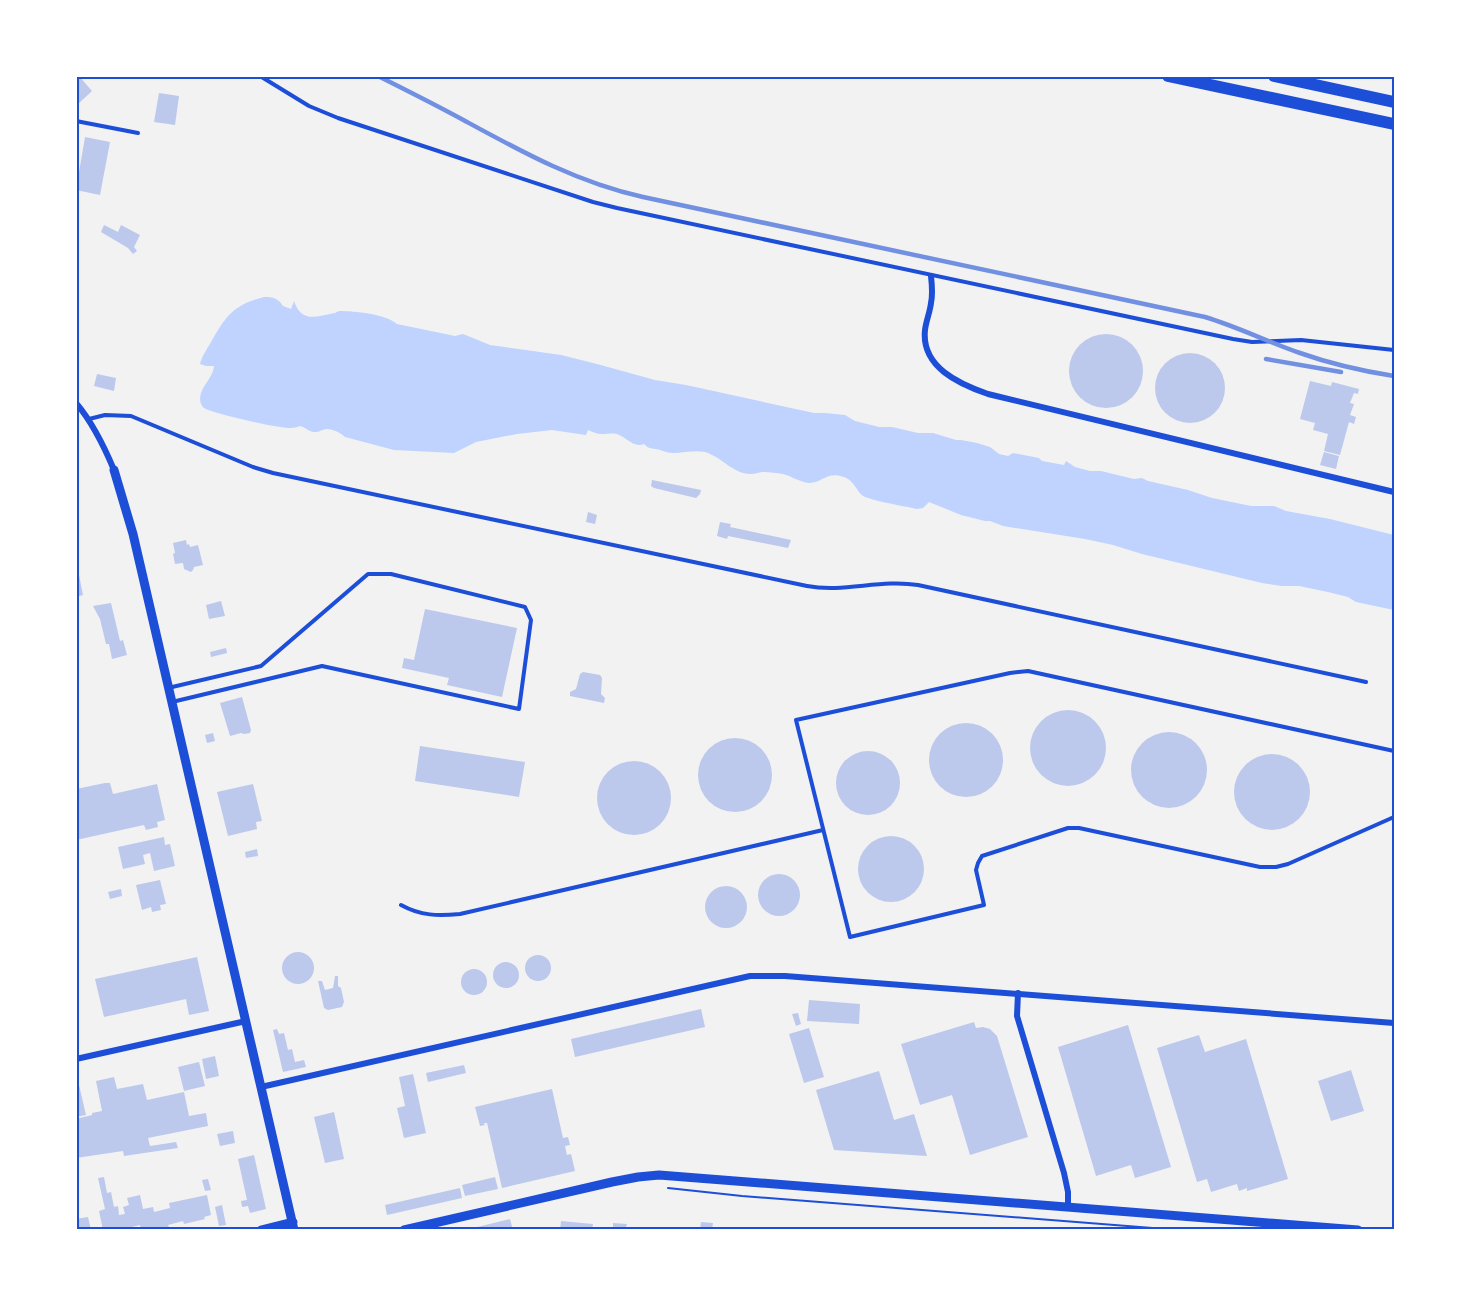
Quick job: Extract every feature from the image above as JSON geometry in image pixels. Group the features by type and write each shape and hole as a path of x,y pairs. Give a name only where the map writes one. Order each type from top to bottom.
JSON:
{"main road":[{"path":"1168,76 1191,79 1395,124"},
{"path":"1274,76 1395,102"}],"street":[{"path":"931,276 932,297 924,334 926,348 941,370 966,386 999,397 1395,492"},
{"path":"76,403 103,444 130,521 293,1226 261,1230"},
{"path":"261,1087 742,977 785,976 1395,1023"},
{"path":"1018,993 1017,1016 1066,1180 1068,1208"},
{"path":"76,1059 246,1021"},
{"path":"404,1230 648,1175 1358,1230"}],"lane":[{"path":"260,76 302,102 325,113 593,202 1233,339 1252,342 1301,340 1395,350"},
{"path":"76,121 138,133"},
{"path":"88,419 117,414 130,416 253,467 273,473 807,586 841,588 891,583 918,585 1366,682"},
{"path":"168,688 261,666 368,574 391,574 525,607 531,620 519,709 322,666 172,702"},
{"path":"1395,751 1028,671 796,720 850,937 984,905 976,870 982,856 1068,828 1079,828 1260,867 1276,867 1288,864 1395,817"},
{"path":"401,905 421,914 460,914 824,830"}],"path":[{"path":"666,1188 1178,1230"}],"water":[{"path":"264,297 275,298 283,306 291,309 294,301 305,316 316,317 339,311 370,314 397,324 455,336 463,334 490,345 561,355 655,380 814,413 845,415 855,421 879,427 933,433 977,443 1008,456 1013,453 1064,465 1066,461 1075,467 1090,471 1101,471 1134,479 1142,478 1212,498 1251,506 1274,506 1286,511 1394,535 1394,610 1299,586 1262,583 1113,545 1003,526 961,515 929,502 923,508 917,509 881,502 863,496 851,481 844,477 833,475 809,483 778,473 745,473 705,452 669,453 644,444 634,444 617,434 600,434 588,430 586,435 552,430 476,442 454,453 394,450 345,437 332,430 325,429 315,432 300,426 291,428 274,426 204,408 201,404 201,394 214,366 200,364 205,353 221,325 231,313 253,300"}],"building":[{"path":"76,76 79,76 92,91 76,106"},
{"path":"159,93 179,96 175,125 154,122"},
{"path":"85,137 110,142 100,195 76,190"},
{"path":"104,225 118,232 121,225 140,235 134,247 137,251 133,254 128,248 101,232"},
{"path":"1099,334 1113,334 1127,340 1137,350 1143,364 1143,378 1137,392 1127,402 1113,408 1099,408 1085,402 1075,392 1069,378 1069,364 1075,350 1085,340"},
{"path":"1190,353 1203,356 1215,363 1222,375 1225,388 1222,401 1215,413 1203,420 1190,423 1177,420 1165,413 1158,401 1155,388 1158,375 1165,363 1177,356"},
{"path":"97,374 116,378 114,391 94,386"},
{"path":"1310,381 1331,386 1332,382 1359,389 1358,394 1354,393 1350,403 1354,404 1350,415 1356,417 1354,424 1349,422 1340,455 1324,451 1328,434 1313,430 1315,423 1300,419"},
{"path":"1324,452 1339,456 1336,469 1320,465"},
{"path":"652,480 701,490 696,498 654,488 651,486"},
{"path":"588,512 597,515 595,524 586,522"},
{"path":"720,522 731,524 730,527 791,540 788,548 728,536 727,539 717,536"},
{"path":"186,540 190,547 198,545 203,565 194,567 191,572 184,569 183,563 175,564 173,554 175,553 173,543"},
{"path":"79,575 83,595 76,597 76,576"},
{"path":"221,601 225,616 209,619 206,605"},
{"path":"111,603 120,641 123,640 127,655 112,659 109,644 106,644 100,619 93,606"},
{"path":"425,609 517,628 502,697 447,685 449,678 402,668 404,658 414,660"},
{"path":"226,648 227,653 211,657 210,652"},
{"path":"583,672 600,675 604,703 570,696 570,692 576,689 580,674"},
{"path":"242,697 251,730 250,733 230,736 220,703"},
{"path":"1068,710 1082,713 1095,721 1103,734 1106,748 1103,762 1095,775 1082,783 1068,786 1054,783 1041,775 1033,762 1030,748 1033,734 1041,721 1054,713"},
{"path":"966,723 980,726 992,734 1000,746 1003,760 1000,774 992,786 980,794 966,797 952,794 940,786 932,774 929,760 932,746 940,734 952,726"},
{"path":"1169,732 1183,735 1196,743 1204,756 1207,770 1204,784 1196,797 1183,805 1169,808 1155,805 1142,797 1134,784 1131,770 1134,756 1142,743 1155,735"},
{"path":"213,733 215,741 207,743 205,735"},
{"path":"735,738 749,741 761,749 769,761 772,775 769,789 761,801 749,809 735,812 721,809 709,801 701,789 698,775 701,761 709,749 721,741"},
{"path":"420,746 525,762 519,797 415,781"},
{"path":"868,751 886,756 891,760 895,765 900,783 895,801 891,806 886,810 868,815 850,810 845,806 841,801 836,783 841,765 845,760 850,756"},
{"path":"1272,754 1286,757 1299,765 1307,778 1310,792 1307,806 1299,819 1286,827 1272,830 1258,827 1245,819 1237,806 1234,792 1237,778 1245,765 1258,757"},
{"path":"634,761 648,764 660,772 668,784 671,798 668,812 660,824 648,832 634,835 620,832 608,824 600,812 597,798 600,784 608,772 620,764"},
{"path":"110,783 113,794 157,784 165,820 157,822 158,827 146,830 144,825 76,840 76,789"},
{"path":"253,784 262,821 256,822 257,829 228,836 217,792"},
{"path":"885,836 897,836 909,841 919,851 924,869 922,882 909,897 897,902 885,902 873,897 863,887 858,875 858,863 863,851 873,841"},
{"path":"164,837 165,845 170,844 175,866 154,871 150,853 143,855 145,864 123,869 118,847"},
{"path":"257,849 258,856 246,858 245,852"},
{"path":"779,874 794,880 800,895 794,910 779,916 764,910 758,895 764,880"},
{"path":"160,880 166,904 160,905 161,910 152,912 151,907 142,910 136,885"},
{"path":"726,886 741,892 747,907 741,922 726,928 711,922 705,907 711,892"},
{"path":"121,889 122,896 110,899 108,892"},
{"path":"298,952 309,957 314,968 309,979 298,984 287,979 282,968 287,957"},
{"path":"538,955 547,959 551,968 547,977 538,981 529,977 525,968 529,959"},
{"path":"197,957 209,1011 189,1015 186,999 104,1017 95,979"},
{"path":"506,962 515,966 519,975 515,984 506,988 497,984 493,975 497,966"},
{"path":"474,969 483,973 487,982 483,991 474,995 465,991 461,982 465,973"},
{"path":"335,976 338,976 338,986 341,988 344,1002 342,1007 328,1010 324,1008 318,981 322,981 325,990 333,988"},
{"path":"809,1000 860,1004 859,1024 807,1021"},
{"path":"701,1009 705,1027 575,1057 571,1039"},
{"path":"798,1013 801,1024 796,1026 792,1014"},
{"path":"974,1022 976,1028 990,1029 997,1036 1028,1137 970,1155 952,1095 920,1105 901,1044"},
{"path":"1128,1025 1171,1167 1135,1178 1131,1165 1096,1176 1058,1047"},
{"path":"809,1028 824,1077 804,1083 789,1034"},
{"path":"277,1029 279,1034 284,1033 288,1050 292,1049 295,1062 304,1060 306,1067 283,1072 273,1030"},
{"path":"1199,1035 1205,1052 1246,1039 1288,1179 1247,1191 1247,1188 1239,1191 1237,1184 1211,1192 1207,1179 1197,1182 1157,1048"},
{"path":"215,1056 219,1076 206,1079 202,1059"},
{"path":"199,1062 205,1086 184,1091 178,1067"},
{"path":"464,1065 466,1073 428,1082 426,1073"},
{"path":"1351,1070 1364,1111 1331,1121 1318,1081"},
{"path":"879,1071 894,1120 914,1114 927,1156 834,1150 816,1090"},
{"path":"413,1074 426,1133 404,1138 397,1108 405,1106 399,1077"},
{"path":"114,1077 117,1089 143,1084 147,1100 184,1092 189,1116 206,1113 208,1126 148,1138 150,1146 176,1142 178,1148 124,1156 123,1151 76,1158 78,1150 76,1119 102,1111 96,1081"},
{"path":"79,1085 86,1115 76,1117 76,1086"},
{"path":"552,1089 563,1138 568,1137 570,1145 565,1146 567,1155 571,1154 575,1171 502,1188 487,1123 480,1126 475,1107"},
{"path":"334,1112 344,1159 325,1163 314,1117"},
{"path":"233,1131 235,1143 220,1146 217,1134"},
{"path":"254,1155 266,1209 250,1213 248,1206 242,1207 241,1201 247,1200 238,1159"},
{"path":"104,1177 107,1193 111,1192 114,1207 118,1206 119,1215 125,1214 123,1207 129,1205 127,1198 140,1195 143,1209 153,1207 154,1212 170,1208 169,1203 207,1195 211,1215 204,1217 205,1219 184,1224 183,1221 158,1230 141,1230 140,1225 120,1230 103,1230 99,1211 105,1209 98,1178"},
{"path":"495,1177 498,1189 465,1196 462,1185"},
{"path":"208,1179 211,1190 205,1191 202,1180"},
{"path":"460,1188 462,1198 387,1215 385,1205"},
{"path":"222,1205 226,1225 219,1226 215,1207"},
{"path":"88,1217 91,1230 76,1230 76,1219"},
{"path":"510,1219 513,1230 469,1230 469,1229"},
{"path":"561,1221 593,1224 592,1230 560,1230"},
{"path":"701,1222 713,1223 712,1230 700,1230"},
{"path":"613,1223 627,1224 626,1227 635,1228 635,1230 613,1230"}],"railway":[{"path":"378,76 531,156 619,191 1205,317 1312,357 1347,367 1394,376"},
{"path":"1266,359 1341,372"}]}
